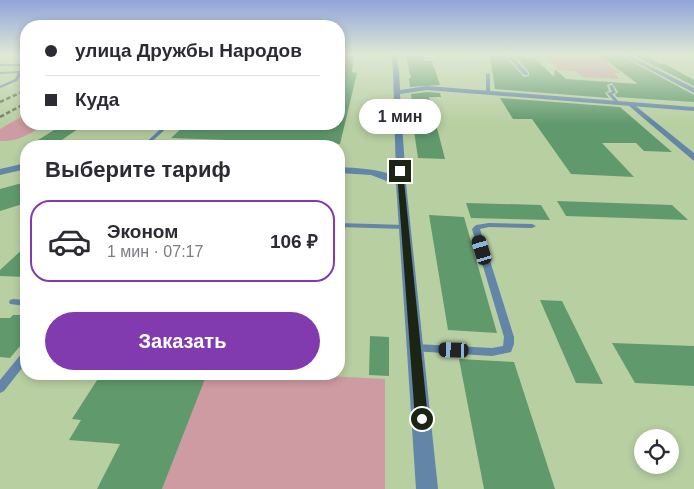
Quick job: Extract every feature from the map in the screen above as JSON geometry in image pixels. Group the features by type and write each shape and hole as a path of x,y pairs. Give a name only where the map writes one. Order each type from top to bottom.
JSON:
{"street":[{"path":"397,78 401,183 427,489"},
{"path":"668,78 694,91"},
{"path":"397,82 404,86 694,108"},
{"path":"397,92 427,88"},
{"path":"630,104 692,155"},
{"path":"364,171 386,168 400,160"},
{"path":"0,172 20,167"},
{"path":"345,170 364,171 384,175 401,183"}],"lane":[{"path":"0,87 17,78"},
{"path":"488,78 488,92"},
{"path":"610,86 614,93 609,93 618,103"},
{"path":"151,140 162,130"},
{"path":"416,348 492,352 506,349 509,344 509,337 476,229 478,226 489,224 532,226"},
{"path":"345,225 405,227"},
{"path":"13,302 20,303"},
{"path":"0,388 20,363"}],"shaded area":[{"path":"20,117 20,130 36,130 24,137 0,141 0,129"},
{"path":"345,377 385,379 385,489 162,489 205,380 345,380"}],"building":[{"path":"345,78 356,78 345,123"},
{"path":"409,78 438,78 440,85 410,87"},
{"path":"493,78 565,78 638,84 630,78 662,78 694,95 694,102 617,97 615,95 618,92 612,83 607,85 609,91 605,93 609,98 495,89"},
{"path":"678,78 690,78 694,80 694,86"},
{"path":"440,93 441,97 429,97 445,159 418,158 412,117 414,117 411,94"},
{"path":"500,98 620,107 672,152 644,151 636,143 602,143 634,177 571,174 532,119 513,119"},
{"path":"54,130 76,130 62,140 38,140"},
{"path":"180,130 343,130 341,140 171,138"},
{"path":"20,184 20,205 0,211 0,189"},
{"path":"557,201 672,205 688,220 566,216"},
{"path":"466,203 541,205 550,220 471,218"},
{"path":"429,215 464,217 497,333 448,330"},
{"path":"20,252 20,277 0,276 0,270"},
{"path":"540,300 562,301 603,384 576,383"},
{"path":"13,315 20,315 20,346 10,358 0,357 0,318 10,318"},
{"path":"370,336 389,337 389,376 369,375"},
{"path":"612,343 694,346 694,386 635,383"},
{"path":"459,359 514,362 555,489 484,489"},
{"path":"97,380 205,380 162,489 97,489 120,444 69,440 81,420 72,419"}],"railway":[{"path":"0,102 20,93"},
{"path":"0,117 20,106"}],"route":[{"path":"400,171 422,419"}]}
